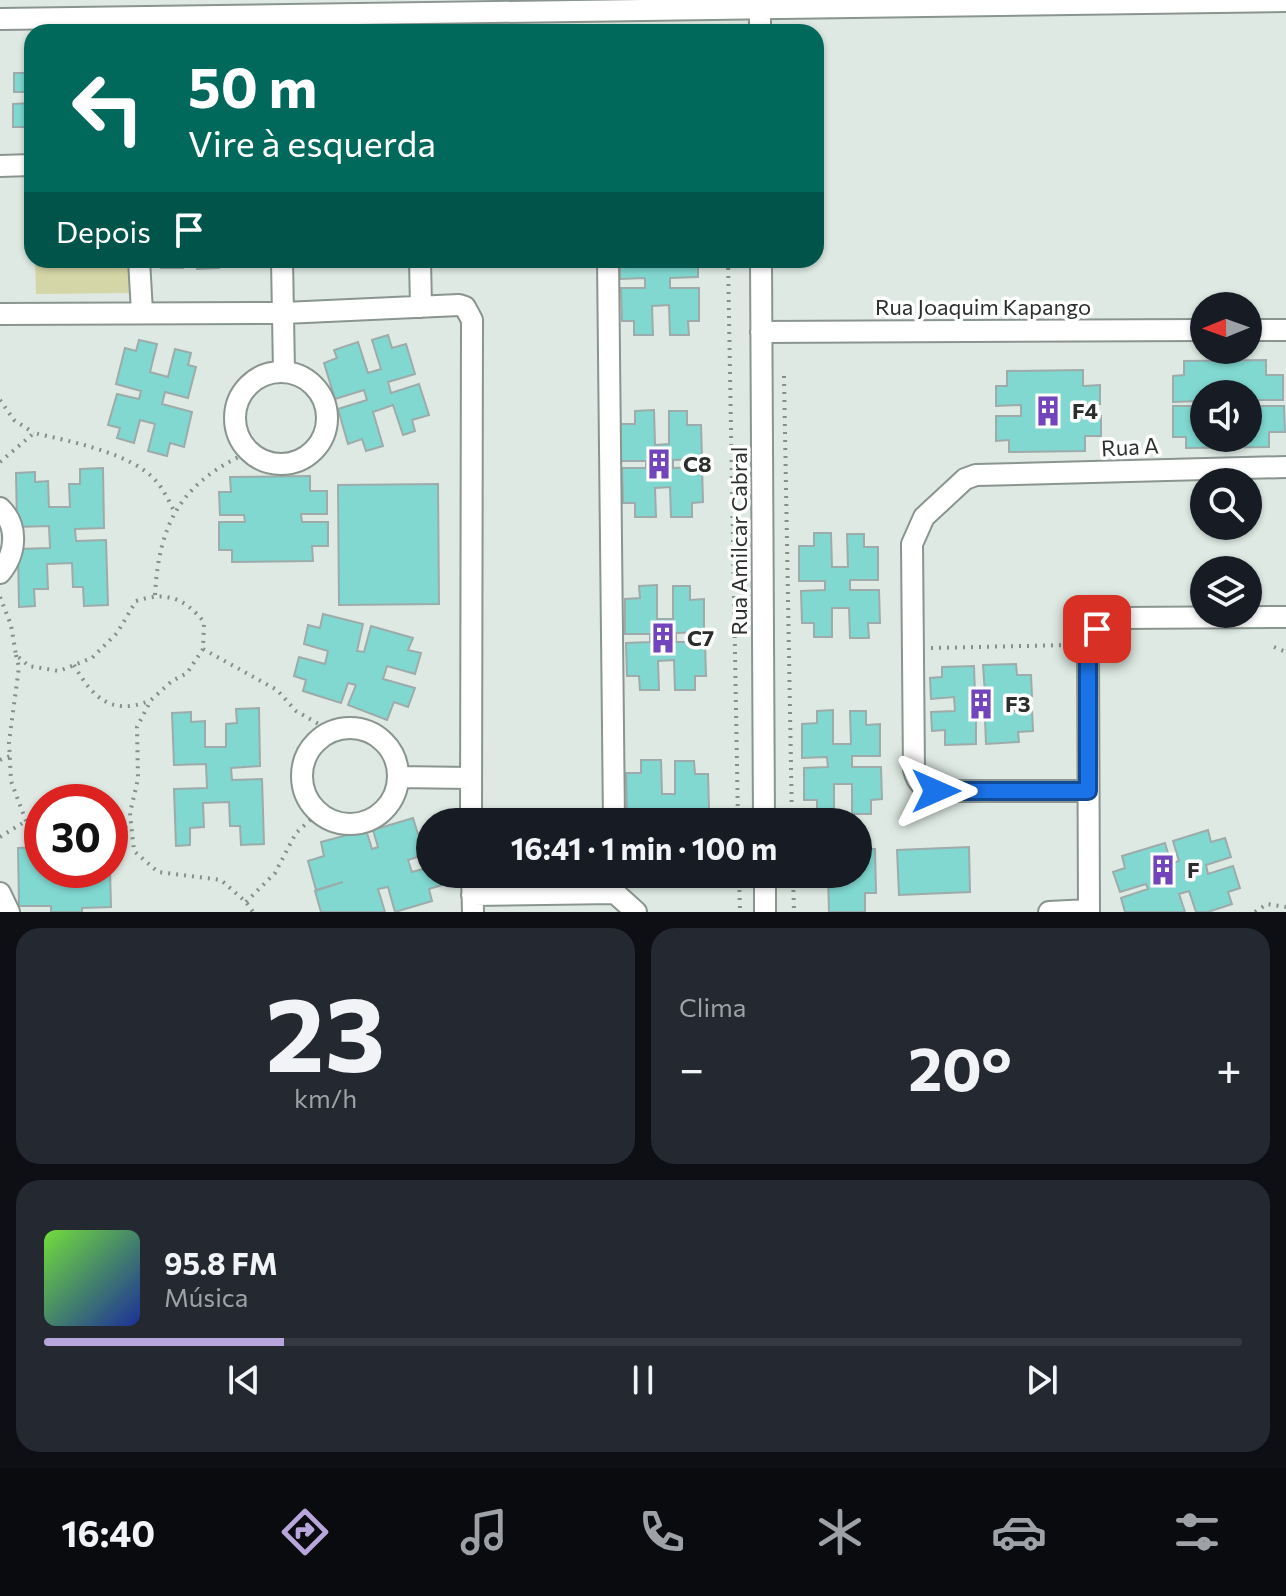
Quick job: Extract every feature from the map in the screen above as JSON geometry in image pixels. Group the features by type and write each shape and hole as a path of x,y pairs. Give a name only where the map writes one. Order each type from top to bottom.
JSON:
{"street":[{"path":"0,19 273,23 760,4 1286,1"},
{"path":"0,166 24,165"},
{"path":"139,268 142,312"},
{"path":"282,268 284,371"},
{"path":"420,268 421,307"},
{"path":"608,268 614,808"},
{"name":"Rua Amilcar Cabral","path":"761,268 764,808"},
{"path":"0,314 284,313 465,307 472,320 471,808"},
{"name":"Rua Joaquim Kapango","path":"761,332 1190,330"},
{"path":"1262,330 1286,330"},
{"path":"284,371 308,379 319,391 327,419 325,434 317,447 300,460 285,464 265,461 249,452 236,432 234,413 239,396 251,382 265,373 284,371"},
{"name":"Rua A","path":"913,648 913,536 924,517 965,479 976,475 1286,467"},
{"path":"0,508 12,525 14,541 11,557 0,573"},
{"path":"1049,912 1089,911 1088,644 1097,629 1121,618 1286,617"},
{"path":"913,648 914,770 923,786 936,791 1088,791"},
{"path":"356,728 376,735 388,747 395,760 398,777 395,794 386,808 368,821 351,825 339,823 311,805 303,790 302,771 306,755 317,741 331,731 356,728"},
{"path":"398,777 471,778"},
{"path":"472,894 550,888"},
{"path":"619,888 636,912"},
{"path":"765,888 765,912"},
{"path":"0,893 9,912"}],"path":[{"path":"728,268 738,808"},
{"path":"784,365 792,808"},
{"path":"0,400 14,420 34,433 90,445 144,470 158,482 175,513"},
{"path":"0,462 34,433"},
{"path":"155,595 157,560 183,498 218,466 249,452"},
{"path":"16,655 29,666 59,671 92,658 117,633 136,601 155,595 188,603 204,622 203,649 187,673 172,681 151,700 137,727 138,779 130,813 134,851 158,872 221,880 253,912"},
{"path":"0,597 11,625 19,667 9,742 11,781 24,816"},
{"path":"913,648 1088,644"},
{"path":"1274,647 1286,652"},
{"path":"203,649 277,690 296,711 331,731"},
{"path":"74,665 88,689 107,703 133,707 151,700"},
{"path":"0,760 10,756"},
{"path":"246,902 275,873 296,833 319,812"},
{"path":"0,837 24,822"},
{"path":"739,888 740,912"},
{"path":"793,888 794,912"},
{"path":"1255,912 1267,904 1286,907"}],"green space":[{"path":"35,268 130,268 130,293 36,294"}],"building":[{"path":"14,73 24,73 24,92 14,92"},
{"path":"24,103 24,127 13,127 13,104"},
{"path":"619,268 698,268 698,277 670,278 670,288 699,288 699,321 688,321 689,335 670,335 669,305 652,306 653,335 634,335 634,321 622,321 621,288 645,288 645,278 620,279"},
{"path":"388,335 392,348 406,344 415,374 388,382 391,393 419,384 429,415 412,420 415,431 403,435 393,405 373,412 383,446 366,451 362,439 348,444 338,409 367,400 364,390 335,399 324,363 337,358 334,350 358,342 368,373 381,369 372,340"},
{"path":"139,340 157,344 150,372 168,377 175,349 191,353 188,365 196,367 188,398 165,392 162,404 192,412 184,447 170,443 167,456 148,451 155,424 140,420 134,443 117,438 120,428 108,425 117,394 139,399 141,391 116,384 125,348 136,351"},
{"path":"1262,360 1266,360 1266,375 1283,375 1283,400 1262,400 1262,380 1190,380 1190,401 1173,402 1173,376 1184,375 1184,361 1190,361 1190,364 1262,364"},
{"name":"F4","path":"1083,370 1083,386 1100,385 1100,404 1074,404 1075,416 1101,416 1101,436 1085,436 1085,451 1009,452 1009,440 996,441 996,416 1021,416 1021,405 996,406 996,386 1007,386 1007,371"},
{"path":"1173,406 1190,406 1190,448 1186,448 1186,437 1173,437"},
{"path":"1262,406 1284,406 1285,432 1269,432 1269,447 1262,447"},
{"name":"C8","path":"654,410 655,445 669,444 669,411 687,411 687,425 701,425 702,459 673,460 673,468 702,467 703,502 692,503 692,517 671,517 670,487 655,488 656,517 635,517 635,503 623,503 622,468 646,468 646,461 621,461 620,424 635,424 635,411"},
{"path":"103,468 104,528 75,529 76,541 106,540 108,605 84,606 83,587 73,587 72,563 47,564 48,589 34,589 35,606 19,607 18,549 50,548 49,526 17,527 16,473 35,472 35,482 48,481 49,507 70,507 69,484 80,484 80,469"},
{"path":"310,476 310,491 327,491 327,514 301,514 302,522 328,522 328,546 312,546 313,561 232,562 232,550 219,550 219,522 245,522 244,515 220,515 219,492 231,492 230,477"},
{"path":"438,484 439,604 339,605 338,485"},
{"path":"814,533 831,533 832,567 848,567 847,534 864,534 864,547 878,547 878,580 850,580 850,590 879,590 880,623 868,623 869,638 850,638 849,608 832,608 832,637 814,637 814,623 802,623 801,591 825,590 825,581 799,581 799,546 814,546"},
{"name":"C7","path":"657,585 657,619 673,619 673,586 690,586 690,600 704,599 704,632 676,633 676,642 705,642 706,676 695,676 695,690 675,690 674,660 658,661 659,690 640,690 639,676 627,676 626,643 650,642 650,634 625,634 625,599 640,598 639,586"},
{"path":"323,614 363,624 357,651 364,652 371,626 413,638 408,650 421,653 415,674 387,666 383,679 415,688 408,707 394,702 387,720 348,705 356,685 348,683 341,703 303,691 306,680 294,676 299,657 325,664 328,651 304,644 308,625 320,628"},
{"name":"F3","path":"1016,664 1017,675 1031,675 1032,696 1007,697 1007,711 1032,710 1033,731 1018,732 1019,742 986,744 985,719 976,720 976,744 945,745 945,730 932,731 931,712 955,711 954,697 931,699 930,678 942,677 942,667 974,666 975,695 985,694 983,665"},
{"path":"259,708 260,766 231,768 232,780 262,779 264,844 241,845 240,826 230,826 229,802 203,803 204,827 190,828 190,845 176,846 174,789 207,788 206,764 174,765 172,713 191,712 191,722 205,721 205,747 226,747 226,724 237,723 236,709"},
{"path":"833,710 833,744 851,744 850,711 866,711 866,725 880,724 880,756 852,756 852,767 881,767 882,799 871,800 871,808 852,808 852,784 834,784 834,808 817,808 817,800 804,800 804,768 828,767 827,757 802,758 802,724 817,723 817,711"},
{"path":"641,760 661,760 662,794 675,794 675,761 694,761 695,774 708,774 709,808 627,808 626,773 641,773"},
{"path":"413,818 416,857 408,860 412,872 416,871 416,888 432,888 429,889 432,901 395,912 388,887 378,889 385,912 321,912 315,891 343,882 316,890 308,861 324,856 321,842 366,830 372,849 378,847 373,830"},
{"name":"F","path":"1208,830 1211,842 1225,838 1231,857 1206,865 1208,874 1233,866 1240,888 1228,892 1232,904 1208,912 1196,912 1189,891 1179,894 1185,912 1125,912 1121,898 1148,889 1146,884 1120,892 1113,872 1125,868 1122,856 1165,843 1171,864 1179,861 1173,841"},
{"path":"969,847 970,892 899,895 897,850"},
{"path":"18,848 24,848 24,888 110,888 111,907 82,908 82,912 51,912 51,906 19,906"},
{"path":"872,849 875,849 876,893 865,893 865,912 829,912 828,888 872,888"}],"place":[{"name":"F4","path":"1048,411"},
{"name":"C8","path":"659,464"},
{"name":"C7","path":"663,638"},
{"name":"F3","path":"981,704"},
{"name":"F","path":"1163,870"}],"route":[{"path":"936,791 1088,791 1088,644 1097,629"}]}
